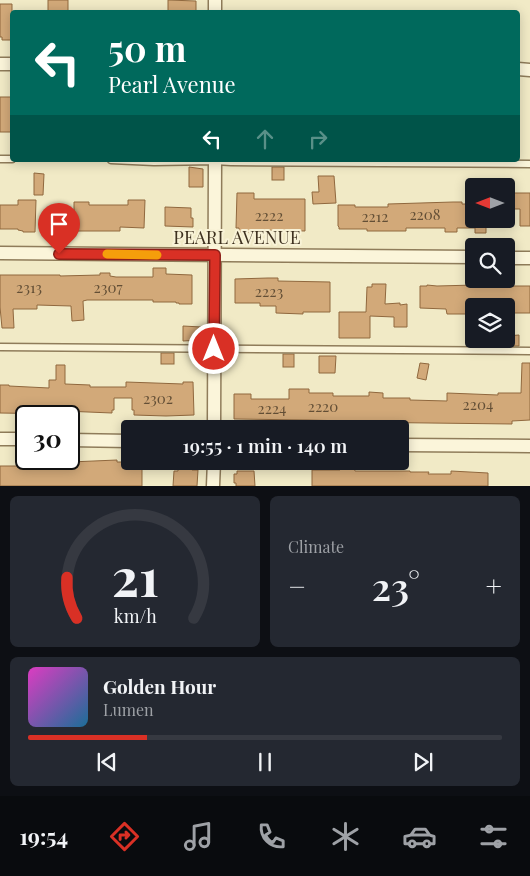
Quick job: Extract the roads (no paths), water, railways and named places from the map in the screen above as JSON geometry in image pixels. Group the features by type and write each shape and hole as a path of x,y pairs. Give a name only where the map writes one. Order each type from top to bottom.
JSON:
{"street":[{"path":"214,420 215,162"},
{"name":"PEARL AVENUE","path":"0,253 465,257"},
{"path":"515,258 530,258"},
{"path":"0,439 15,439"},
{"path":"80,440 121,441"},
{"path":"409,445 530,446"},
{"path":"213,486 214,470"}],"lane":[{"path":"231,162 530,164"},
{"path":"0,347 530,352"}]}
